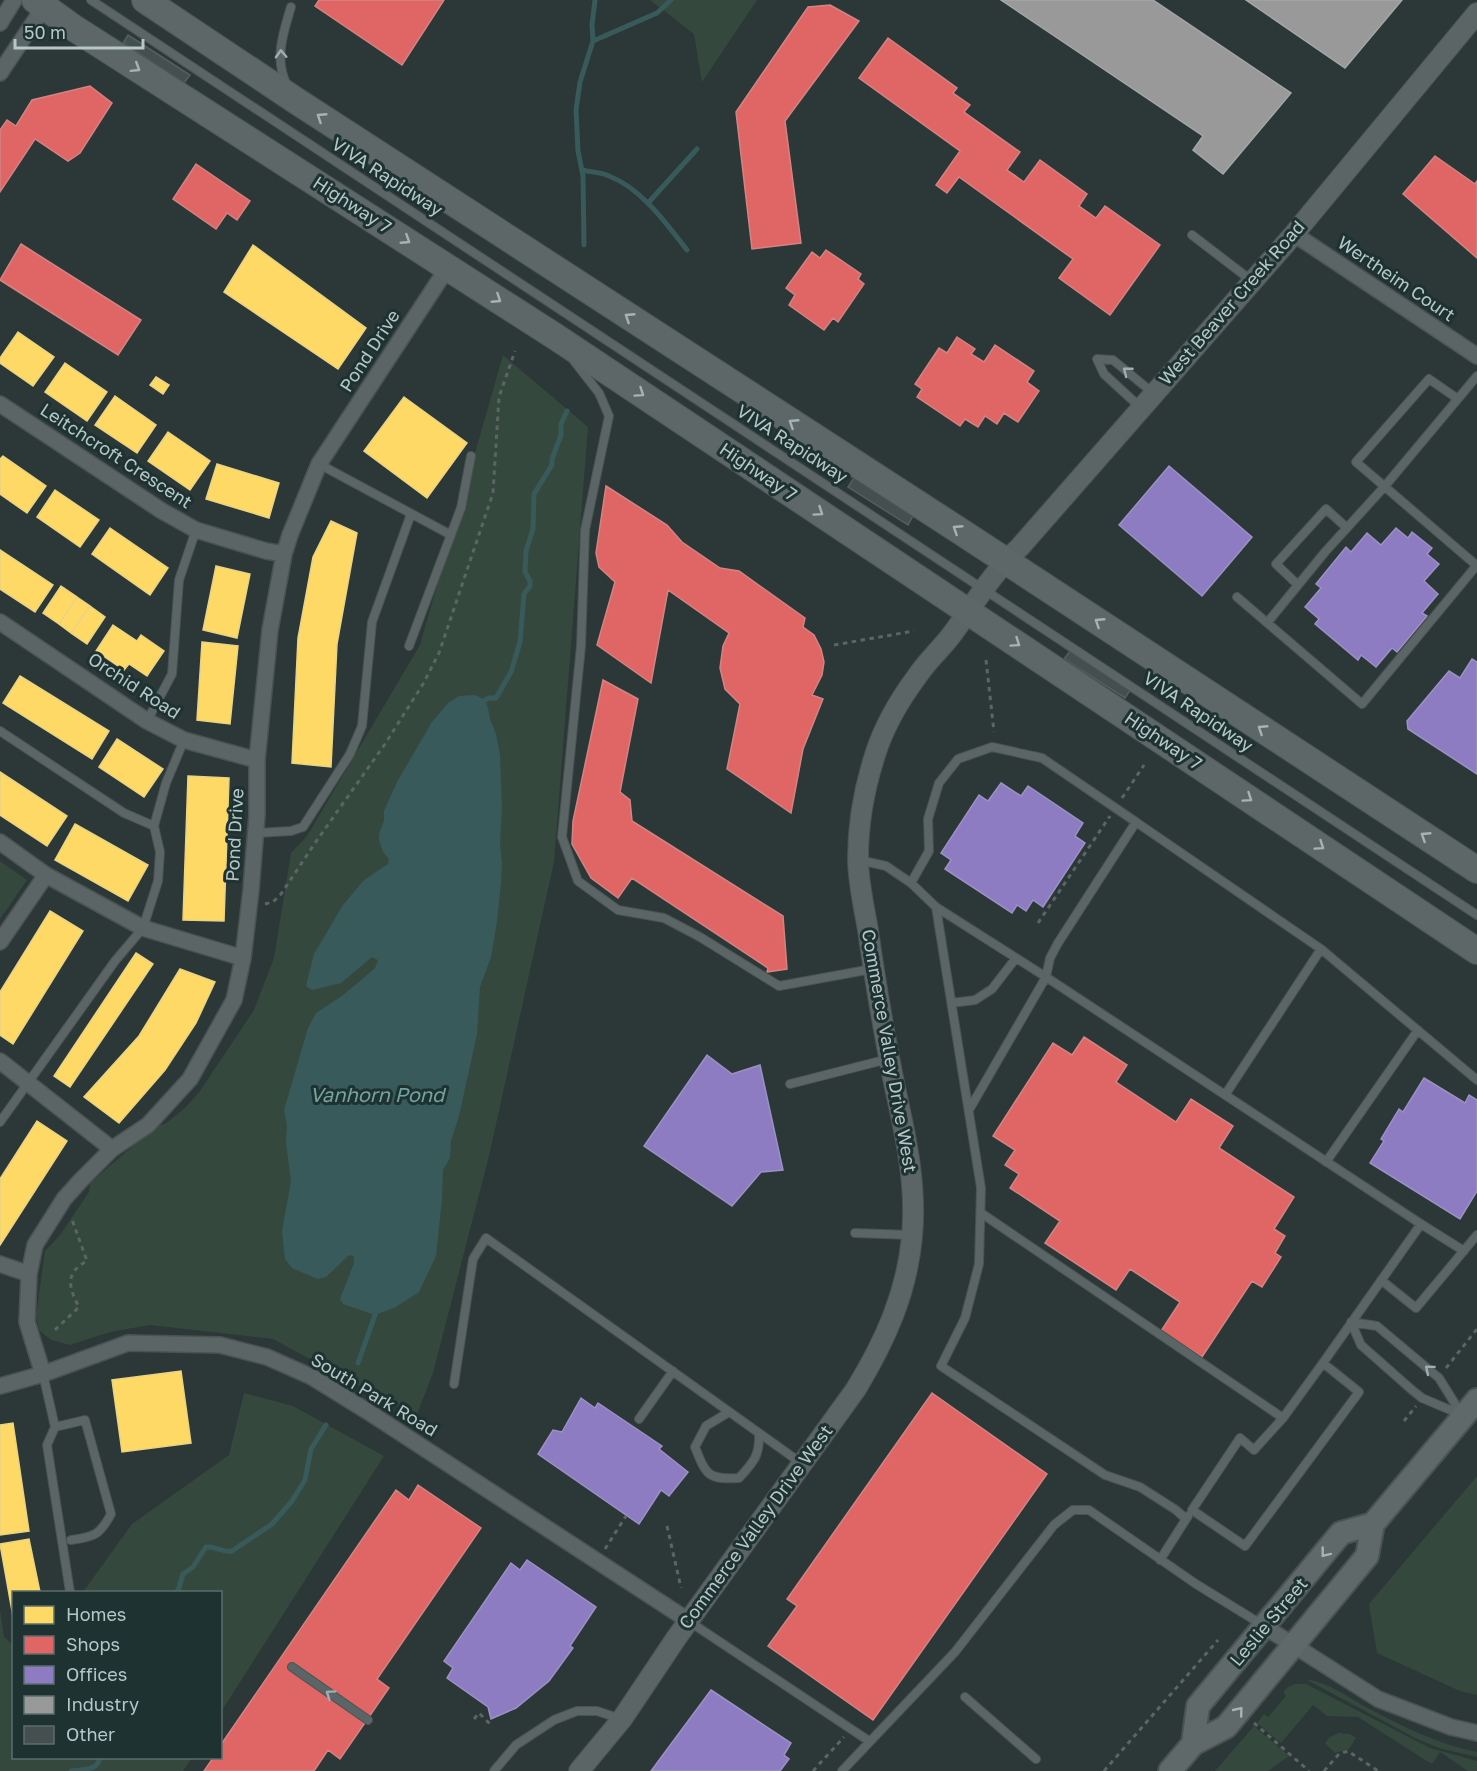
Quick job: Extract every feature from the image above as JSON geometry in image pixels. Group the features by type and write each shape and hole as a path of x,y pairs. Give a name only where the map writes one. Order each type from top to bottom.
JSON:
{"main road":[{"path":"145,0 1477,870"},
{"name":"Highway 7","path":"42,2 74,28 556,337 1477,951"},
{"name":"Leslie Street","path":"1170,1771 1192,1744 1226,1727 1294,1645 1367,1556 1373,1524 1470,1408"},
{"name":"Leslie Street","path":"1192,1744 1198,1706 1341,1533 1373,1524"}],"street":[{"path":"0,23 14,0"},
{"path":"0,73 42,2"},
{"name":"West Beaver Creek Road","path":"984,590 1006,561 1294,234 1477,14"},
{"name":"Wertheim Court","path":"1294,234 1477,356"},
{"name":"Pond Drive","path":"43,1374 27,1322 29,1274 35,1245 64,1199 112,1149 148,1125 190,1079 234,1000 243,958 252,890 256,833 257,760 270,630 284,554 319,464 448,267"},
{"name":"Leitchcroft Crescent","path":"0,404 162,511 196,530 266,551 284,554"},
{"name":"Commerce Valley Drive West","path":"579,1771 622,1719 688,1621 856,1389 880,1348 893,1317 907,1271 912,1234 911,1162 873,969 858,860 859,820 875,754 887,722 917,675 984,590"},
{"name":"Orchid Road","path":"0,622 147,721 184,740 257,760"},
{"path":"0,842 46,875 143,928 243,958"},
{"path":"0,942 46,875"},
{"path":"0,1061 112,1149"},
{"path":"0,1264 29,1274"},
{"name":"South Park Road","path":"0,1386 43,1374 128,1343 220,1346 267,1357 321,1382 598,1560 688,1621"},
{"path":"1265,1627 1378,1699 1451,1727 1477,1733"}],"lane":[{"name":"VIVA Rapidway","path":"91,0 1477,915"},
{"path":"291,7 280,43 281,74 295,100"},
{"path":"1192,235 1252,281"},
{"path":"556,337 599,393 609,416 585,530 581,646 562,837 578,881 618,910 664,918 700,937 779,986 873,969"},
{"path":"1097,359 1113,360 1147,400 1104,374 1097,359"},
{"path":"1267,623 1477,376"},
{"path":"1237,597 1362,704 1477,565 1356,462 1429,379 1458,399"},
{"path":"409,646 461,508 471,456"},
{"path":"319,464 451,535"},
{"path":"1298,585 1276,564 1326,509 1347,527"},
{"path":"256,833 291,831 303,827 350,754 362,726 372,622 411,514"},
{"path":"147,721 172,674 179,580 196,530"},
{"path":"0,731 124,813 154,826"},
{"path":"0,1122 115,961 143,928 158,881 160,852 154,826 166,783 184,740"},
{"path":"911,883 928,851 928,819 939,783 958,759 992,747 1042,758 1321,949 1477,1080"},
{"path":"969,1110 1046,977 1050,958 1058,943 1136,822"},
{"path":"858,860 886,866 911,883 936,907 1464,1251"},
{"path":"936,907 981,1188 979,1264 965,1318 941,1366 1105,1475 1140,1487 1186,1519"},
{"path":"1225,1095 1321,949"},
{"path":"952,1003 975,1000 992,989 1016,958"},
{"path":"1326,1162 1418,1030"},
{"path":"790,1084 889,1059"},
{"path":"981,1213 1283,1418"},
{"path":"1160,1560 1240,1438 1254,1450 1283,1418 1421,1224"},
{"path":"855,1233 912,1234"},
{"path":"1381,1280 1416,1308 1477,1235"},
{"path":"454,1384 473,1259 486,1238 801,1463"},
{"path":"1351,1322 1377,1326 1439,1378 1470,1408"},
{"path":"1351,1322 1361,1345 1422,1398 1470,1408"},
{"path":"1192,1510 1245,1546 1359,1392 1323,1363"},
{"path":"639,1419 673,1371"},
{"path":"43,1374 54,1427 47,1445 70,1591"},
{"path":"729,1412 706,1426 695,1447 704,1469 719,1479 739,1478 754,1461 759,1445 759,1433"},
{"path":"54,1427 85,1420 111,1514 102,1530 90,1538 71,1540"},
{"path":"842,1771 955,1652 1054,1525 1072,1510 1089,1510 1196,1584 1265,1627"},
{"path":"688,1621 869,1741"},
{"path":"292,1667 368,1720"},
{"path":"965,1697 1036,1759"},
{"path":"494,1771 516,1745 554,1720 577,1711 597,1711 622,1719"}],"path":[{"path":"834,645 914,631"},
{"path":"986,660 994,732"},
{"path":"1038,923 1144,765"},
{"path":"55,1330 79,1307 71,1291 71,1276 78,1266 87,1261 64,1199"},
{"path":"1456,1356 1477,1329"},
{"path":"598,1560 626,1516"},
{"path":"667,1526 681,1588"},
{"path":"1104,1771 1218,1640"},
{"path":"474,1719 479,1713 490,1724"},
{"path":"1254,1723 1309,1771"},
{"path":"813,1771 852,1729"},
{"path":"1324,1771 1339,1754 1348,1751 1378,1771"}],"green space":[{"path":"650,0 757,0 702,82 694,34"},
{"path":"503,355 588,427 554,862 489,1156 433,1373 416,1417 273,1339 150,1325 110,1332 70,1345 51,1340 39,1330 36,1316 45,1251 60,1235 89,1192 90,1183 156,1126 165,1124 186,1107 200,1091 254,1010 274,958 291,853 307,836 420,645"},
{"path":"0,861 27,880 0,919"},
{"path":"244,1393 293,1406 384,1456 222,1710 222,1591 84,1591 132,1524 229,1455"},
{"path":"1477,1476 1477,1695 1460,1691 1377,1653 1369,1604"},
{"path":"0,1610 4,1637 12,1644 12,1759 191,1759 183,1771 0,1771"},
{"path":"1307,1680 1330,1687 1420,1734 1477,1752 1477,1757 1439,1748 1417,1739"},
{"path":"1295,1684 1306,1684 1430,1748 1477,1761 1477,1771 1468,1771 1440,1752 1433,1763 1430,1763 1358,1717 1327,1716 1313,1705 1281,1743 1257,1723 1264,1714 1268,1717 1286,1696 1283,1692"},
{"path":"1254,1726 1289,1756 1268,1771 1215,1771"},
{"path":"1339,1733 1350,1734 1356,1738 1349,1749 1335,1753 1325,1743 1330,1737"}],"water":[{"name":"Vanhorn Pond","path":"475,695 485,700 500,755 502,863 497,922 491,957 480,987 477,1034 459,1116 451,1141 450,1158 443,1170 436,1256 419,1292 396,1307 375,1315 343,1304 340,1299 354,1263 352,1255 348,1256 326,1277 318,1279 292,1268 285,1259 282,1231 291,1181 284,1110 308,1028 316,1013 342,996 367,975 375,968 378,960 372,957 341,983 312,990 306,986 314,954 343,905 364,880 388,864 389,859 383,852 379,840 384,811 397,782 432,722 448,703 459,696"}],"building: Homes":[{"path":"253,245 366,328 338,369 224,292"},
{"path":"18,332 54,357 33,386 0,363 0,358"},
{"path":"65,363 107,392 87,421 45,392"},
{"path":"156,377 169,385 163,394 150,385"},
{"path":"115,396 156,425 137,453 95,425"},
{"path":"404,397 467,443 427,498 364,451"},
{"path":"168,432 210,461 190,490 148,461"},
{"path":"3,456 46,486 27,513 0,494 0,459"},
{"path":"217,464 279,483 269,518 206,499"},
{"path":"55,490 99,520 80,547 37,517"},
{"path":"331,521 357,533 337,644 331,767 292,763 298,638 313,557"},
{"path":"110,528 168,568 150,595 92,554"},
{"path":"0,550 53,585 35,612 0,589"},
{"path":"216,566 250,574 237,638 203,630"},
{"path":"61,586 77,597 59,624 43,613"},
{"path":"77,597 90,606 71,633 59,624"},
{"path":"90,606 105,617 87,644 71,633"},
{"path":"113,625 137,641 141,635 164,651 147,676 129,664 124,670 96,651"},
{"path":"202,642 238,646 230,724 197,720"},
{"path":"20,676 109,731 92,759 3,703"},
{"path":"117,739 163,769 144,797 99,767"},
{"path":"0,772 67,816 47,846 0,815"},
{"path":"188,776 229,778 224,921 183,920"},
{"path":"75,824 148,865 128,901 55,860"},
{"path":"50,911 83,931 13,1044 0,1035 0,992"},
{"path":"136,953 153,964 70,1087 54,1076"},
{"path":"180,969 215,982 196,1023 165,1070 119,1123 84,1097 139,1036"},
{"path":"37,1121 67,1141 0,1245 0,1179"},
{"path":"181,1371 191,1443 122,1452 112,1380"},
{"path":"13,1423 29,1531 0,1535 0,1425"},
{"path":"29,1539 40,1591 12,1591 12,1611 0,1544"}],"building: Shops":[{"path":"319,0 444,0 402,65 315,6"},
{"path":"830,5 859,21 785,121 801,243 752,249 736,112 808,7"},
{"path":"888,38 957,88 953,93 970,105 964,112 1020,152 1007,170 1024,182 1040,160 1087,194 1079,206 1096,218 1105,206 1160,245 1110,315 1059,278 1073,259 959,177 947,193 936,185 960,151 859,78"},
{"path":"90,86 112,103 80,153 68,161 35,139 0,192 0,130 7,120 16,126 32,100"},
{"path":"1435,156 1475,184 1477,181 1477,258 1403,194"},
{"path":"196,164 250,201 237,220 227,213 216,229 173,199"},
{"path":"21,244 141,320 118,355 0,280"},
{"path":"826,250 861,274 858,279 864,284 838,322 833,318 824,330 789,305 795,295 786,288 812,252 820,258"},
{"path":"957,337 975,349 971,354 984,362 995,345 1034,371 1027,382 1039,391 1018,422 1004,413 997,424 985,416 978,427 965,419 960,426 917,397 922,389 915,384 939,348 947,353"},
{"path":"606,486 667,525 682,542 720,568 739,571 805,618 803,627 814,635 824,662 822,675 812,695 823,699 803,749 791,813 727,769 740,704 725,689 720,668 723,646 729,633 668,590 651,683 597,645 615,582 599,567 596,553"},
{"path":"603,680 638,699 620,792 630,800 632,821 783,916 787,969 767,972 768,968 632,878 618,898 591,878 572,844 573,821"},
{"path":"1084,1037 1127,1065 1116,1082 1176,1122 1191,1099 1233,1126 1219,1148 1294,1197 1274,1229 1285,1236 1275,1253 1281,1257 1262,1287 1252,1281 1202,1357 1161,1331 1180,1302 1130,1269 1116,1290 1045,1243 1060,1221 1010,1188 1019,1174 1005,1165 1015,1150 993,1136 1053,1043 1072,1055"},
{"path":"932,1393 1047,1474 873,1720 768,1646 797,1606 787,1599"},
{"path":"418,1485 481,1528 377,1679 389,1688 340,1759 328,1750 314,1771 204,1771 212,1759 222,1759 222,1743 396,1490 409,1500"}],"building: Offices":[{"path":"1169,466 1252,537 1202,596 1119,525"},
{"path":"1396,528 1408,538 1412,532 1432,548 1427,554 1439,564 1424,581 1438,594 1422,613 1427,616 1397,652 1392,648 1376,667 1361,655 1358,660 1315,624 1319,619 1305,607 1321,588 1316,584 1346,547 1351,552 1367,533 1381,545"},
{"path":"1472,659 1477,662 1477,774 1408,729 1407,721 1449,671 1460,678"},
{"path":"1001,783 1021,796 1028,786 1083,823 1075,836 1085,843 1043,907 1033,900 1026,911 1017,905 1012,913 945,869 951,860 941,853 979,795 988,801"},
{"path":"707,1055 732,1074 760,1065 783,1170 761,1172 732,1206 644,1146"},
{"path":"1424,1078 1465,1103 1469,1095 1477,1100 1477,1191 1460,1219 1370,1163 1384,1141 1381,1139 1399,1109 1403,1112"},
{"path":"581,1398 595,1408 598,1403 662,1446 659,1449 688,1472 669,1496 661,1490 639,1524 538,1454 553,1430 562,1432"},
{"path":"527,1560 596,1607 570,1646 573,1648 549,1681 516,1708 491,1719 488,1707 447,1678 453,1668 444,1661 511,1563 520,1570"},
{"path":"711,1690 791,1743 784,1755 789,1759 780,1771 651,1771"}],"building: Industry":[{"path":"1001,0 1153,0 1291,93 1223,174 1193,150 1203,136"},
{"path":"1246,0 1402,0 1345,68"}],"building: Other":[{"path":"128,35 190,75 184,83 123,43"},
{"path":"855,476 914,514 908,525 848,487"},
{"path":"1070,651 1131,689 1125,698 1064,659"}],"waterway":[{"path":"584,245 583,176 578,151 576,110 580,82 593,41 595,0"},
{"path":"593,41 657,13 671,0"},
{"path":"648,203 697,149"},
{"path":"582,170 606,175 632,189 671,229 687,250"},
{"path":"485,700 496,698 511,672 520,642 524,594 530,586 525,572 526,551 533,529 534,494 552,465 561,435 561,424 567,411"},
{"path":"358,1363 375,1315"},
{"path":"178,1591 183,1574 193,1567 206,1547 232,1551 272,1524 292,1501 305,1480 311,1449 326,1425"},
{"path":"71,1771 93,1767 100,1759"}]}
